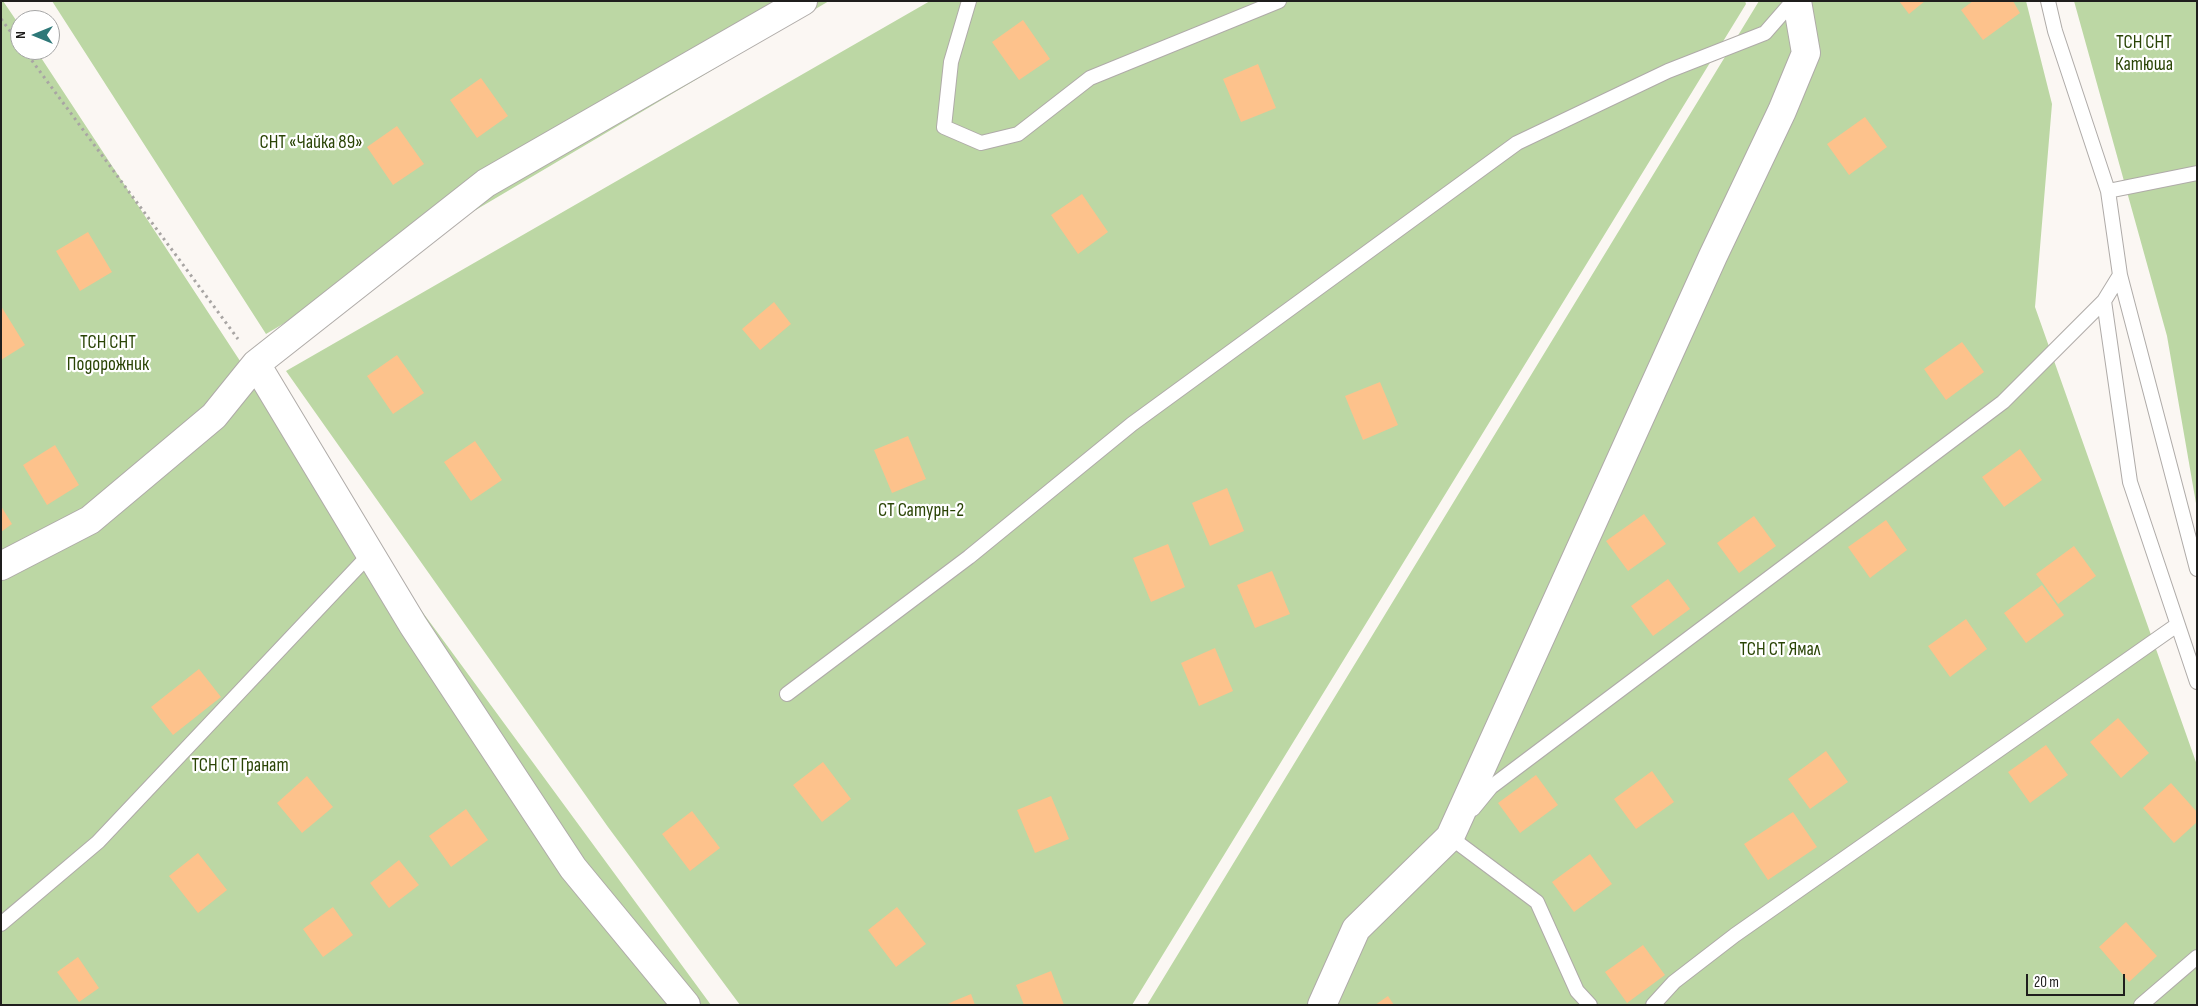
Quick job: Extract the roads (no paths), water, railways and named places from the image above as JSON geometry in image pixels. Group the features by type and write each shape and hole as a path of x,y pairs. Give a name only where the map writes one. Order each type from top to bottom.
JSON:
{"street":[{"path":"1,566 90,520 214,416 256,364 486,183 803,1"},
{"path":"1322,1005 1356,929 1450,837 1709,266 1782,111 1806,53 1797,1"},
{"path":"256,364 412,625 573,868 686,1005"}],"lane":[{"path":"969,1 951,62 944,127 981,143 1018,134 1090,78 1279,1"},
{"path":"788,694 970,557 1132,424 1517,143 1668,71 1766,33 1793,1"},
{"path":"2048,1 2055,31 2108,191 2120,275 2197,569"},
{"path":"2108,191 2197,173"},
{"path":"1590,1005 1577,991 1537,902 1450,837 1491,787 2003,402 2104,301 2120,275"},
{"path":"2104,301 2130,482 2197,682"},
{"path":"1,924 98,842 370,554"},
{"path":"1653,1005 1674,982 1735,935 2177,626"},
{"path":"2141,1005 2197,957"}],"park label":[{"name":"ТСН СНТ Катюша","path":"2144,54"},
{"name":"СНТ «Чайка 89»","path":"311,143"},
{"name":"ТСН СНТ Подорожник","path":"108,354"},
{"name":"СТ Сатурн-2","path":"921,511"},
{"name":"ТСН СТ Ямал","path":"1780,650"},
{"name":"ТСН СТ Гранат","path":"240,766"}]}
